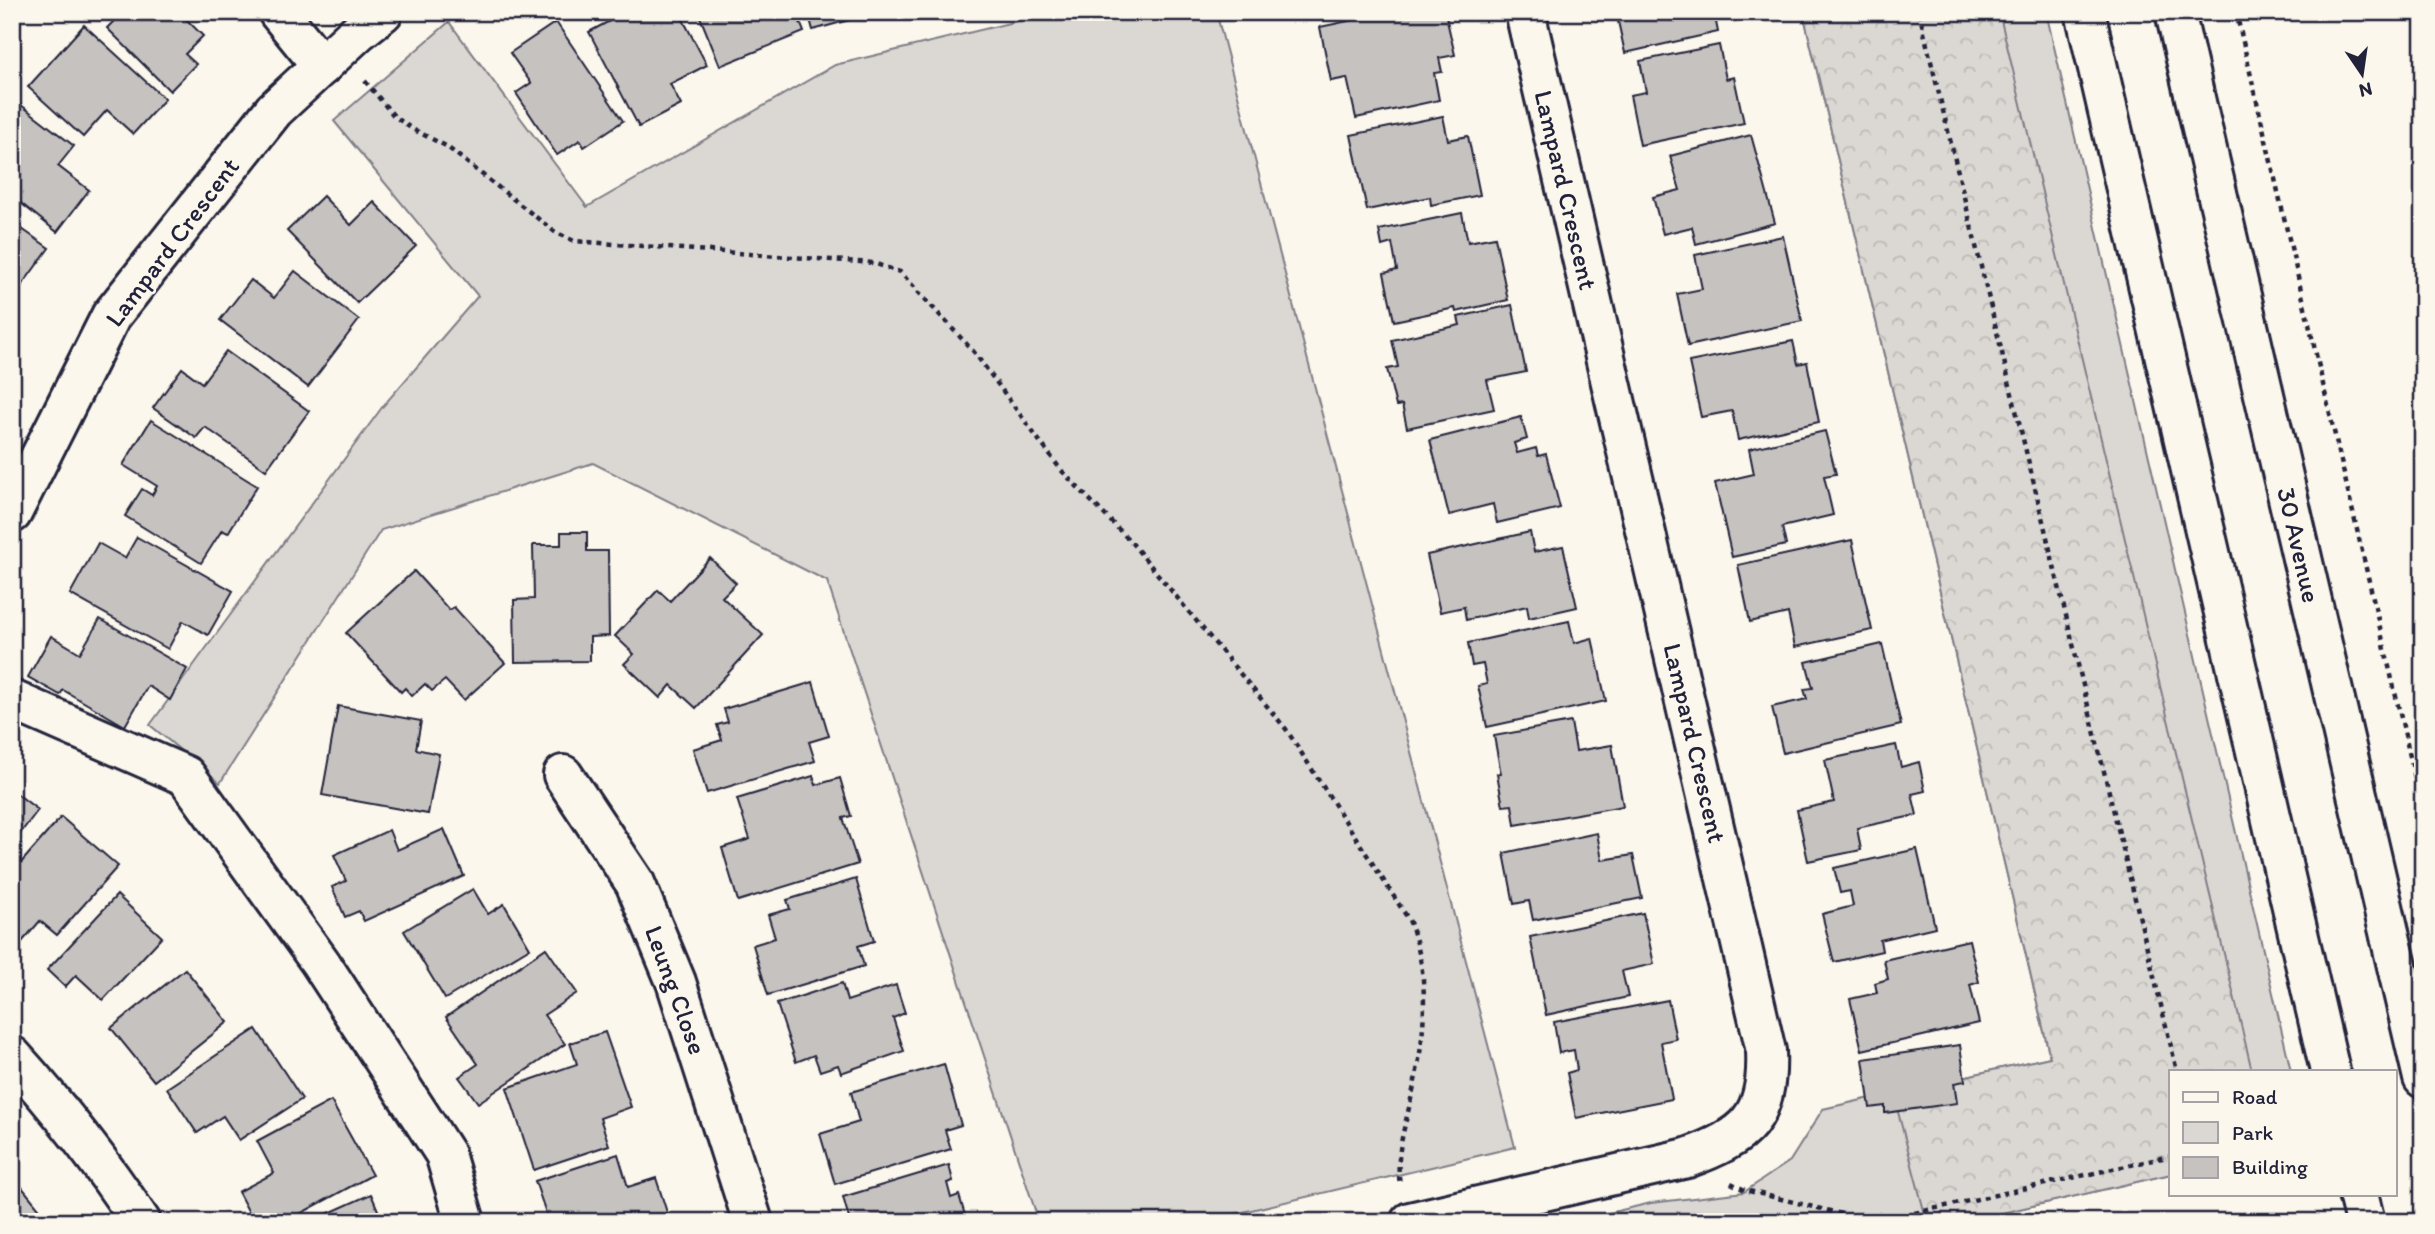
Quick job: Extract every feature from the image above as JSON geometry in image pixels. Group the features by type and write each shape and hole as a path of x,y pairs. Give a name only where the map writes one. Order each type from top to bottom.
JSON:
{"street":[{"path":"278,12 331,58"},
{"name":"Lampard Crescent","path":"12,513 111,316 274,110 383,12"},
{"name":"Lampard Crescent","path":"1406,1206 1687,1158 1714,1149 1732,1139 1751,1122 1762,1101 1767,1072 1766,1051 1525,12"},
{"path":"2085,12 2330,1070"},
{"name":"30 Avenue","path":"2175,12 2423,1079"},
{"path":"12,700 186,776 320,962 445,1154 465,1222"},
{"name":"Leung Close","path":"563,775 635,883 676,982 753,1222"},
{"path":"12,1056 90,1149 141,1222"},
{"path":"2358,1196 2365,1222"}],"path":[{"path":"1919,12 2177,1070"},
{"path":"2236,12 2423,812"},
{"path":"331,58 394,116 412,129 446,146 555,232 574,241 873,263 900,272 974,352 1061,470 1131,542 1265,701 1286,729 1409,920 1418,943 1424,975 1424,1028 1397,1166 1406,1206"},
{"path":"1687,1158 1745,1190 1874,1222 2169,1156"}],"green space":[{"path":"1055,12 1216,12 1515,1147 1201,1222 1039,1222 827,581 593,463 381,530 220,783 150,725 383,406 478,296 334,121 449,22 587,207 835,65"},
{"path":"1803,12 2046,12 2291,1070 2169,1070 2169,1174 1963,1222 1571,1222 1651,1203 1744,1192 1790,1161 1823,1109 2050,1057"},
{"path":"1803,12 1999,12 2252,1070 2169,1070 2169,1174 1963,1222 1927,1222 1893,1093 2050,1057"}],"building":[{"path":"112,12 179,12 203,36 185,54 196,64 170,91 107,28 117,18"},
{"path":"617,12 679,12 707,65 670,84 681,105 639,127 589,32 619,16"},
{"path":"698,12 796,12 804,32 720,66"},
{"path":"808,12 846,12 849,20 813,30"},
{"path":"1391,12 1445,12 1455,55 1439,58 1442,72 1434,73 1439,100 1356,118 1347,78 1331,81 1320,27"},
{"path":"1616,12 1714,12 1718,32 1625,53"},
{"path":"556,22 623,121 584,147 580,140 557,155 516,93 531,83 510,53"},
{"path":"84,25 165,99 133,134 107,110 83,137 28,87"},
{"path":"1719,45 1726,79 1734,77 1744,123 1640,145 1630,95 1646,92 1640,61"},
{"path":"12,98 74,146 58,166 89,190 57,232 12,196"},
{"path":"1443,116 1448,140 1468,136 1480,195 1431,205 1430,197 1367,210 1351,135"},
{"path":"1751,135 1775,223 1696,244 1692,227 1663,234 1653,197 1680,190 1670,156"},
{"path":"323,196 351,225 374,202 416,246 357,303 287,231"},
{"path":"1462,213 1468,242 1495,237 1508,300 1456,312 1455,308 1394,321 1384,273 1397,270 1392,243 1382,246 1379,230"},
{"path":"12,222 49,248 12,299"},
{"path":"1783,236 1802,321 1688,346 1677,294 1702,289 1695,255"},
{"path":"295,271 359,320 308,387 220,320 251,280 274,298"},
{"path":"1512,305 1526,372 1487,380 1494,409 1407,428 1402,405 1396,406 1387,369 1398,367 1392,340 1460,325 1458,317"},
{"path":"1793,341 1798,364 1807,362 1819,422 1738,440 1732,411 1701,417 1689,362"},
{"path":"226,351 309,411 266,470 205,427 196,438 153,408 182,368 202,383"},
{"path":"1521,417 1527,439 1514,443 1517,453 1536,448 1538,456 1546,454 1560,508 1497,523 1493,504 1449,515 1430,440"},
{"path":"151,420 257,486 228,533 222,530 201,563 125,516 142,489 152,495 157,486 123,465"},
{"path":"1825,431 1836,474 1824,476 1833,515 1782,527 1786,545 1732,557 1715,483 1754,474 1749,449"},
{"path":"561,532 587,532 587,551 608,551 609,636 590,637 590,661 515,662 514,600 534,599 533,545 561,545"},
{"path":"1530,532 1534,552 1563,546 1577,607 1529,618 1527,606 1466,620 1464,607 1440,612 1427,555"},
{"path":"137,537 233,591 208,635 183,621 168,649 70,594 98,543 125,558"},
{"path":"1852,540 1872,630 1795,647 1788,613 1750,622 1738,565"},
{"path":"710,558 736,583 722,597 763,635 696,708 671,685 660,698 624,664 634,654 615,636 658,590 670,601"},
{"path":"414,571 449,610 454,607 505,663 464,700 445,680 432,691 425,684 412,696 405,688 401,692 346,633"},
{"path":"100,619 187,669 170,700 148,686 125,726 63,690 60,695 28,677 51,636 80,653"},
{"path":"1569,621 1574,643 1592,638 1606,701 1487,727 1478,686 1487,684 1483,664 1472,666 1468,643"},
{"path":"1882,644 1901,725 1783,753 1772,707 1807,699 1804,689 1813,688 1806,662"},
{"path":"813,682 829,736 809,742 815,761 707,793 693,749 722,740 717,725 728,722 724,709"},
{"path":"338,706 421,721 416,749 439,754 428,814 322,795"},
{"path":"1571,722 1576,751 1612,745 1623,806 1515,825 1512,805 1503,806 1494,736"},
{"path":"1896,745 1901,767 1919,762 1925,791 1912,794 1917,815 1857,828 1861,850 1808,861 1797,810 1834,802 1825,760"},
{"path":"813,776 816,785 840,778 851,816 843,818 858,864 738,901 722,848 750,839 737,799"},
{"path":"12,790 38,810 12,844"},
{"path":"61,817 118,866 57,935 40,921 21,943 12,935 12,873"},
{"path":"444,829 464,876 364,921 359,911 345,917 332,887 346,881 334,855 389,830 397,850"},
{"path":"1597,833 1602,860 1633,855 1642,898 1533,920 1529,901 1514,904 1504,853"},
{"path":"1917,849 1935,927 1880,940 1882,951 1834,962 1822,914 1853,906 1850,891 1840,893 1834,868"},
{"path":"856,879 874,941 858,946 864,966 768,995 753,945 775,938 768,915 790,909 787,900"},
{"path":"473,889 488,914 504,904 530,948 445,999 404,931"},
{"path":"117,895 162,937 103,1000 76,975 65,987 47,970"},
{"path":"1643,913 1654,964 1622,971 1628,997 1546,1015 1530,937"},
{"path":"1969,940 1979,982 1970,985 1979,1023 1862,1050 1850,999 1877,993 1875,983 1888,979 1884,960"},
{"path":"546,948 577,993 544,1015 565,1044 478,1103 459,1077 478,1064 446,1017"},
{"path":"185,969 228,1022 154,1081 111,1028"},
{"path":"842,983 847,1001 896,985 905,1013 893,1018 904,1051 841,1073 838,1065 820,1071 814,1055 796,1062 777,1004"},
{"path":"1668,1000 1676,1039 1661,1042 1672,1099 1576,1118 1567,1073 1577,1070 1574,1050 1559,1053 1554,1022"},
{"path":"256,1029 302,1099 239,1140 223,1116 197,1133 167,1088"},
{"path":"605,1032 631,1107 600,1118 609,1145 534,1170 507,1088 577,1064 570,1043"},
{"path":"1960,1045 1965,1081 1954,1083 1957,1103 1885,1113 1885,1106 1870,1108 1863,1059"},
{"path":"944,1064 961,1125 945,1130 951,1149 835,1184 820,1134 859,1122 851,1092"},
{"path":"331,1101 372,1175 285,1222 254,1222 238,1192 274,1173 257,1141"},
{"path":"618,1154 628,1187 656,1178 670,1222 549,1222 535,1181"},
{"path":"949,1165 953,1181 947,1183 951,1198 959,1195 967,1222 850,1222 843,1197"},
{"path":"12,1175 43,1213 32,1222 12,1222"},
{"path":"371,1194 383,1222 309,1222"}]}
